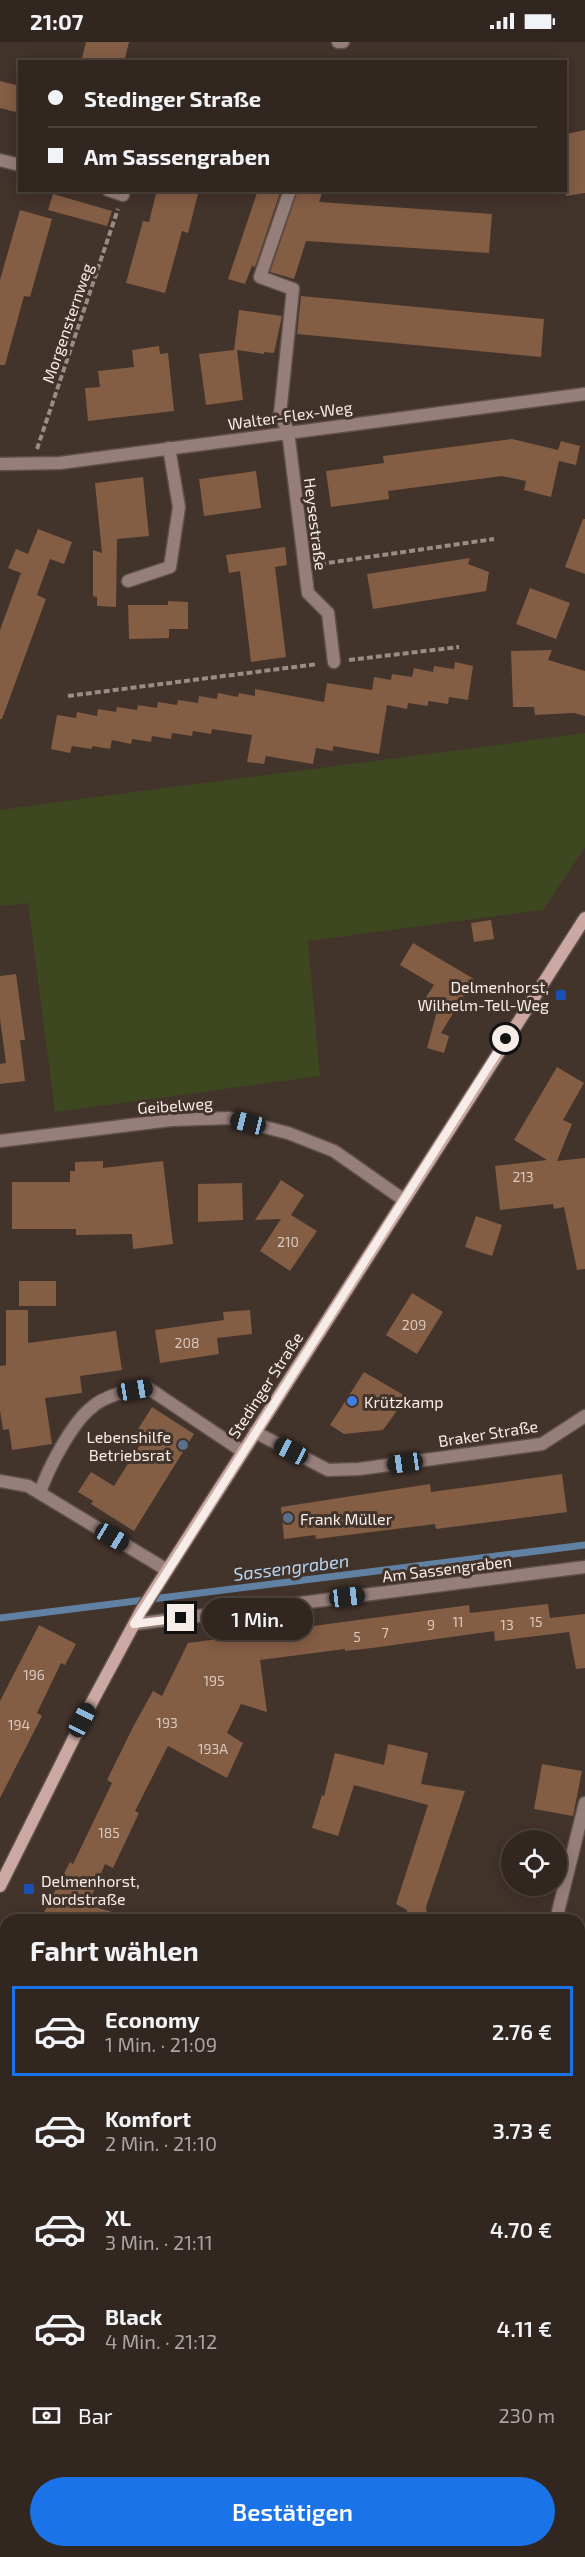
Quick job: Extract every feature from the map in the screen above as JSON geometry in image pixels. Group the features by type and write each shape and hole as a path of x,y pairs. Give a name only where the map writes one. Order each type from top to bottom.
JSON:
{"main road":[{"name":"Stedinger Straße","path":"0,1886 92,1701 141,1611 585,918"}],"street":[{"path":"338,42 343,42"},
{"path":"0,160 18,164"},
{"path":"114,192 123,195"},
{"name":"Heysestraße","path":"289,192 260,277 293,289 280,414 288,431 308,593 328,613 334,662"},
{"name":"Walter-Flex-Weg","path":"0,464 60,463 288,431 585,394"},
{"path":"128,581 170,567 178,507 169,448"},
{"name":"Geibelweg","path":"0,1141 171,1120 229,1118 288,1133 334,1151 404,1200"},
{"path":"40,1493 46,1474 74,1429 91,1407 122,1392 148,1388 242,1452"},
{"name":"Braker Straße","path":"255,1432 328,1470 359,1469 542,1444 585,1416"},
{"path":"0,1481 28,1485 167,1570"},
{"name":"Am Sassengraben","path":"134,1624 585,1567"},
{"path":"557,1914 585,1803"}],"path":[{"name":"Morgensternweg","path":"32,464 123,195"},
{"path":"304,567 494,539"},
{"path":"69,696 459,646"}],"green space":[{"path":"585,733 585,847 543,910 308,941 320,1076 55,1112 28,903 0,906 0,810"}],"building":[{"path":"86,42 129,42 124,60 82,60"},
{"path":"0,81 18,86 18,112 0,108"},
{"path":"585,130 585,193 566,196 567,192 567,134"},
{"path":"156,192 198,192 188,233 182,231 165,293 126,283 143,221 149,222"},
{"path":"257,192 280,192 255,267 252,266 245,284 228,279"},
{"path":"297,192 322,192 319,202 492,214 489,253 306,241 294,279 270,272"},
{"path":"53,194 112,211 107,226 48,210"},
{"path":"20,210 52,219 30,297 24,296 5,365 0,365 0,280"},
{"path":"301,296 544,319 541,357 297,334"},
{"path":"239,310 282,316 274,353 264,352 264,354 237,350 243,400 206,405 199,354 234,350"},
{"path":"159,346 160,354 168,353 174,411 88,421 85,388 100,387 98,371 134,367 132,350"},
{"path":"512,439 558,450 561,441 580,446 576,465 559,461 551,497 524,490 526,481 502,476 388,491 389,499 331,507 326,471 384,463 383,456"},
{"path":"256,471 261,508 204,516 199,479"},
{"path":"143,477 149,536 117,539 116,607 97,606 97,597 93,596 93,550 102,553 95,483"},
{"path":"583,519 585,519 585,574 565,567"},
{"path":"38,529 72,542 64,564 50,559 37,595 46,599 2,719 0,719 0,630 21,573 8,568 16,549 28,554"},
{"path":"285,547 287,565 275,567 286,657 251,662 240,571 229,573 226,555"},
{"path":"470,558 468,564 489,572 486,591 373,609 367,574"},
{"path":"530,588 570,603 556,639 516,624"},
{"path":"168,601 188,602 188,629 169,629 169,638 129,639 128,605 168,605"},
{"path":"552,650 548,660 585,671 585,716 574,713 535,715 534,707 513,707 511,651"},
{"path":"455,662 473,666 468,700 449,697 448,704 428,701 428,706 408,703 407,709 387,705 379,754 333,746 333,751 316,748 313,764 266,756 264,764 247,762 252,735 212,729 211,734 193,731 192,736 172,733 171,739 152,736 151,742 132,739 131,744 112,740 110,749 72,746 70,753 51,749 57,715 76,718 77,712 97,716 98,709 116,712 117,707 137,710 138,705 157,708 158,702 177,705 178,700 198,703 199,696 217,699 218,693 238,697 239,693 255,696 255,689 324,702 327,683 372,690 374,677 391,680 392,674 412,677 414,668 433,672 434,666 454,669"},
{"path":"491,920 494,939 474,942 471,923"},
{"path":"413,943 474,979 441,1033 449,1036 444,1053 427,1048 437,1011 423,1002 434,985 400,965"},
{"path":"16,974 25,1040 20,1040 25,1081 0,1084 0,1064 6,1063 0,1019 0,976"},
{"path":"557,1067 584,1083 563,1120 572,1124 557,1161 585,1158 585,1269 577,1270 564,1207 554,1209 553,1204 500,1210 495,1166 547,1160 514,1140"},
{"path":"103,1161 103,1168 163,1161 173,1244 133,1249 132,1234 76,1235 76,1229 12,1229 12,1182 70,1182 70,1171 75,1171 75,1162"},
{"path":"281,1180 304,1195 291,1215 317,1231 290,1271 260,1251 281,1219 255,1220"},
{"path":"242,1183 243,1220 198,1222 198,1184"},
{"path":"476,1216 502,1225 492,1256 465,1247"},
{"path":"19,1281 56,1281 56,1306 19,1306"},
{"path":"412,1293 443,1312 417,1354 386,1335"},
{"path":"6,1310 28,1310 28,1343 116,1331 122,1370 80,1376 82,1393 45,1398 52,1444 12,1450 9,1429 3,1430 0,1410 0,1366 6,1365"},
{"path":"250,1310 252,1334 217,1338 219,1354 160,1363 155,1330 224,1320 223,1312"},
{"path":"364,1372 407,1397 383,1430 344,1434 330,1425"},
{"path":"152,1407 194,1434 134,1531 91,1504 93,1501 78,1492 91,1472 114,1486 143,1440 135,1434"},
{"path":"562,1474 567,1512 436,1529 435,1524 316,1539 315,1535 284,1539 281,1507 430,1484 431,1492"},
{"path":"548,1604 550,1618 585,1614 585,1668 576,1669 569,1632 495,1641 494,1631 372,1648 345,1651 345,1649 260,1660 267,1712 241,1704 227,1733 243,1743 227,1778 168,1746 135,1811 139,1813 113,1868 105,1864 88,1905 120,1914 43,1914 70,1862 73,1864 112,1783 107,1780 133,1727 153,1691 162,1696 188,1643 469,1605 470,1613"},
{"path":"39,1625 76,1644 65,1665 61,1663 37,1713 42,1716 0,1798 0,1701"},
{"path":"388,1744 428,1753 421,1784 465,1791 426,1907 427,1914 407,1914 407,1910 396,1904 428,1805 354,1785 338,1836 312,1828 322,1795 324,1796 335,1753 384,1765"},
{"path":"542,1764 582,1771 573,1816 534,1809"}],"waterway":[{"name":"Sassengraben","path":"0,1618 585,1545"}],"place":[{"name":"Delmenhorst, Wilhelm-Tell-Weg","path":"561,995"},
{"name":"Krützkamp","path":"352,1401"},
{"name":"Lebenshilfe Betriebsrat","path":"183,1445"},
{"name":"Frank Müller","path":"288,1518"},
{"name":"Delmenhorst, Nordstraße","path":"29,1889"}],"route":[{"path":"181,1618 134,1624 506,1039"}]}
